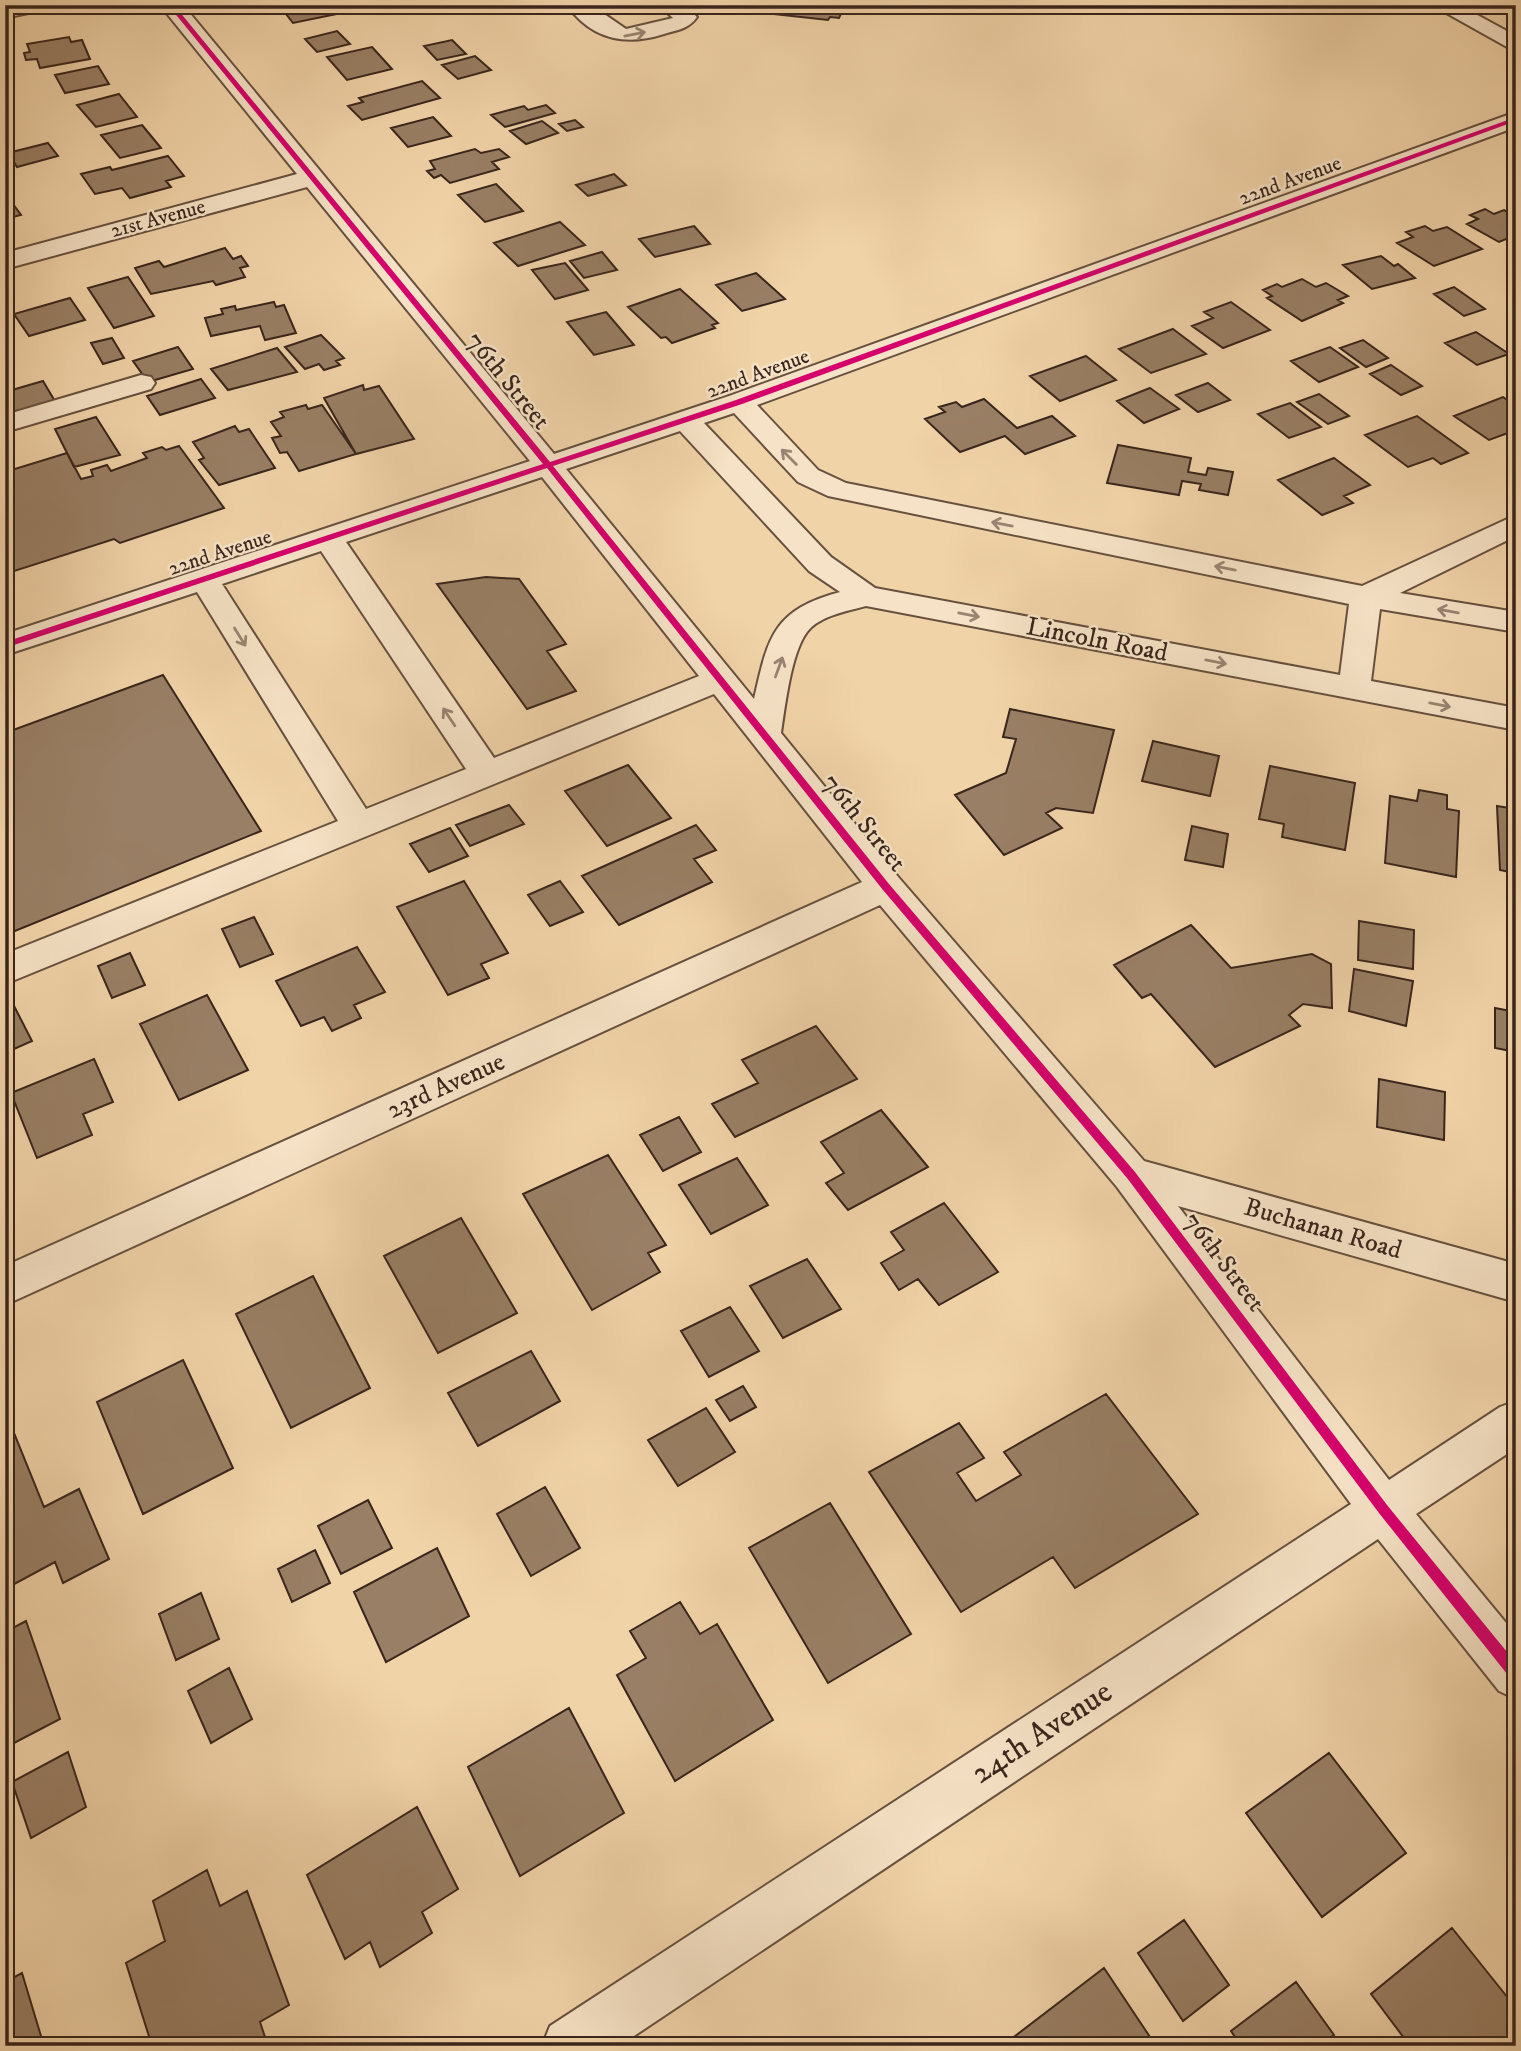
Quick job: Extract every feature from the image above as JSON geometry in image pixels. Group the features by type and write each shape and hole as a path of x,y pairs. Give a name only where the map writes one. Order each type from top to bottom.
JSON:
{"street":[{"path":"5,12 34,5"},
{"name":"76th Street","path":"171,5 548,465 886,887 1131,1175 1382,1509 1516,1674"},
{"path":"578,5 614,35 628,37 681,22 686,17 670,5"},
{"path":"1443,5 1516,45"},
{"name":"22nd Avenue","path":"5,645 739,402 1516,119"},
{"name":"21st Avenue","path":"5,261 311,177"},
{"path":"5,424 141,383"},
{"path":"739,402 808,476 838,490 1366,597 1516,622"},
{"path":"685,420 820,564 866,596"},
{"path":"1366,597 1516,524"},
{"path":"328,538 488,774"},
{"path":"204,579 359,826"},
{"name":"Lincoln Road","path":"764,733 772,688 794,626 822,607 866,596 1516,719"},
{"path":"1354,689 1366,597"},
{"path":"5,970 721,679"},
{"name":"23rd Avenue","path":"5,1286 886,887"},
{"name":"Buchanan Road","path":"1131,1175 1516,1283"},
{"name":"24th Avenue","path":"570,2046 1516,1422"}],"building":[{"path":"279,5 346,5 351,11 293,23"},
{"path":"738,5 845,5 839,18 830,17 828,20 754,12 756,7"},
{"path":"337,31 350,44 317,52 305,39"},
{"path":"69,37 71,42 82,40 90,59 40,68 37,59 26,60 24,53 30,52 27,44"},
{"path":"452,40 466,54 437,60 424,46"},
{"path":"372,47 392,69 347,80 327,57"},
{"path":"475,56 491,70 458,79 442,65"},
{"path":"98,66 109,84 65,93 55,75"},
{"path":"422,81 440,98 362,120 348,106 363,102 359,98"},
{"path":"119,94 137,117 96,127 77,105"},
{"path":"546,105 555,113 505,127 491,115 524,106 528,110"},
{"path":"433,117 451,136 408,147 391,128"},
{"path":"575,120 583,127 567,131 559,124"},
{"path":"542,121 558,133 526,144 510,131"},
{"path":"142,125 161,148 120,158 101,135"},
{"path":"48,143 58,156 17,167 8,153"},
{"path":"475,149 481,153 499,149 509,157 492,162 499,169 450,183 441,175 434,178 427,171 435,169 430,161"},
{"path":"168,156 184,176 166,181 171,187 130,198 122,188 95,194 81,174 110,167 112,170"},
{"path":"614,174 626,185 588,196 576,185"},
{"path":"496,184 523,211 485,222 458,195"},
{"path":"5,193 21,215 5,219"},
{"path":"1485,209 1494,214 1504,210 1516,216 1516,245 1506,239 1499,242 1467,224 1478,219 1470,215"},
{"path":"560,222 585,245 518,266 494,243"},
{"path":"694,226 710,244 655,257 639,239"},
{"path":"1425,226 1433,231 1447,227 1482,249 1434,266 1397,243 1413,237 1406,232"},
{"path":"225,248 233,259 241,256 248,266 240,268 245,277 216,285 213,281 151,294 135,268 159,261 164,267"},
{"path":"602,252 617,270 584,278 570,261"},
{"path":"1381,256 1394,266 1398,264 1415,278 1372,289 1343,265"},
{"path":"565,263 588,290 555,299 532,270"},
{"path":"756,273 785,299 742,311 716,285"},
{"path":"128,277 154,316 114,328 88,288"},
{"path":"1302,279 1316,287 1326,283 1348,296 1338,300 1343,303 1302,321 1267,298 1272,296 1263,290 1277,284 1282,287"},
{"path":"1454,287 1485,309 1464,316 1434,294"},
{"path":"680,289 718,323 712,325 715,328 672,343 666,337 661,338 628,307"},
{"path":"70,298 85,320 29,336 14,314"},
{"path":"274,302 276,307 284,305 296,333 265,340 260,326 211,336 205,318 223,314 221,309 235,306 236,310"},
{"path":"1231,302 1270,330 1223,348 1192,326 1213,318 1204,312"},
{"path":"606,312 634,345 594,355 567,322"},
{"path":"1173,329 1206,354 1151,373 1119,349"},
{"path":"1476,332 1509,354 1477,365 1445,343"},
{"path":"321,335 344,358 336,361 340,365 324,370 319,364 305,369 285,347"},
{"path":"112,338 124,358 103,364 91,343"},
{"path":"1363,340 1388,358 1366,367 1340,348"},
{"path":"178,347 193,369 148,382 133,361"},
{"path":"1330,347 1358,367 1319,382 1291,361"},
{"path":"277,348 297,372 228,390 211,369"},
{"path":"1086,356 1116,380 1060,401 1030,376"},
{"path":"1391,365 1422,386 1401,395 1370,374"},
{"path":"201,379 215,398 160,415 147,396"},
{"path":"43,381 56,403 5,419 5,392"},
{"path":"1208,383 1230,400 1198,412 1176,395"},
{"path":"363,385 364,390 379,386 414,439 356,454 324,398"},
{"path":"1150,388 1179,409 1144,423 1117,401"},
{"path":"1319,394 1349,416 1328,424 1297,402"},
{"path":"1503,397 1516,406 1516,430 1489,440 1454,416"},
{"path":"984,399 1017,428 1052,416 1075,436 1025,454 1005,436 960,452 925,419 945,412 939,407 956,402 962,407"},
{"path":"1290,403 1321,427 1289,438 1258,414"},
{"path":"306,405 308,409 322,405 356,454 299,471 287,452 280,453 272,438 281,436 271,422 284,417 280,412"},
{"path":"1417,416 1468,453 1441,464 1433,458 1408,467 1365,435"},
{"path":"96,417 120,455 74,467 55,429"},
{"path":"235,426 239,432 249,429 275,468 219,485 199,460 204,458 193,442"},
{"path":"1118,445 1191,458 1188,472 1206,475 1208,468 1233,472 1228,495 1199,490 1201,484 1182,481 1179,495 1107,483"},
{"path":"179,446 224,508 120,543 114,539 5,574 5,472 67,453 81,479 93,476 91,470 107,465 111,471 147,458 143,453 162,447 166,450"},
{"path":"1334,458 1370,485 1344,496 1353,503 1322,515 1278,480"},
{"path":"486,577 519,579 566,644 547,651 576,691 527,709 437,584"},
{"path":"163,675 261,831 5,935 5,733"},
{"path":"1010,709 1114,730 1093,813 1056,808 1046,813 1062,828 1004,855 955,795 1006,773 1016,739 1003,737"},
{"path":"1153,741 1219,756 1210,796 1142,781"},
{"path":"628,765 671,818 607,846 565,791"},
{"path":"1270,766 1355,783 1345,850 1282,837 1284,824 1259,819"},
{"path":"1419,790 1447,795 1447,809 1459,811 1456,877 1385,863 1390,796 1417,801"},
{"path":"509,805 524,824 470,846 456,825"},
{"path":"1497,806 1516,809 1516,895 1514,873 1500,870"},
{"path":"696,825 716,850 694,859 712,882 619,925 582,876"},
{"path":"1192,826 1228,834 1223,867 1185,860"},
{"path":"450,828 468,856 429,872 410,844"},
{"path":"464,881 508,953 481,964 489,978 448,995 397,907"},
{"path":"560,881 583,912 550,926 528,895"},
{"path":"254,917 273,954 240,967 222,929"},
{"path":"1359,921 1414,930 1413,969 1358,960"},
{"path":"1191,925 1231,968 1312,954 1331,964 1332,1008 1303,1004 1289,1015 1300,1026 1215,1067 1151,994 1142,998 1114,965"},
{"path":"357,947 385,992 354,1005 361,1018 332,1031 324,1017 301,1026 276,981"},
{"path":"130,953 145,985 112,998 98,966"},
{"path":"1354,969 1413,981 1406,1026 1349,1011"},
{"path":"207,995 248,1070 179,1100 140,1024"},
{"path":"12,1002 32,1041 5,1053 5,1005"},
{"path":"1495,1008 1516,1012 1516,1052 1495,1048"},
{"path":"816,1026 857,1079 735,1137 712,1104 758,1083 742,1060"},
{"path":"94,1059 113,1102 83,1114 92,1135 37,1158 11,1093"},
{"path":"1379,1079 1445,1092 1444,1140 1377,1127"},
{"path":"881,1110 928,1167 848,1210 826,1183 844,1173 821,1142"},
{"path":"679,1117 701,1152 663,1171 640,1135"},
{"path":"608,1155 666,1245 648,1253 660,1272 592,1310 523,1194"},
{"path":"737,1158 768,1205 711,1234 679,1185"},
{"path":"944,1203 998,1272 939,1305 918,1279 899,1290 881,1263 904,1250 891,1232"},
{"path":"461,1218 517,1313 438,1353 384,1256"},
{"path":"807,1259 841,1309 783,1338 750,1286"},
{"path":"313,1276 370,1388 291,1428 236,1314"},
{"path":"730,1307 759,1351 709,1377 681,1331"},
{"path":"531,1351 560,1401 478,1446 448,1393"},
{"path":"183,1360 233,1468 143,1514 97,1402"},
{"path":"743,1386 756,1407 730,1421 716,1400"},
{"path":"1106,1394 1198,1514 1075,1588 1053,1557 961,1612 869,1472 959,1423 984,1458 957,1473 976,1501 1021,1475 1004,1452"},
{"path":"706,1408 735,1452 678,1486 648,1440"},
{"path":"8,1418 44,1507 79,1489 109,1559 63,1583 55,1562 5,1589 5,1419"},
{"path":"545,1487 580,1548 531,1576 497,1514"},
{"path":"368,1500 392,1548 341,1574 318,1526"},
{"path":"830,1503 911,1634 828,1683 749,1548"},
{"path":"437,1548 469,1616 386,1662 354,1592"},
{"path":"315,1550 330,1583 292,1602 278,1569"},
{"path":"201,1593 219,1639 176,1660 159,1614"},
{"path":"680,1602 700,1634 717,1624 773,1720 675,1781 617,1675 646,1658 630,1631"},
{"path":"26,1621 60,1719 14,1743 5,1717 5,1632"},
{"path":"229,1668 252,1719 211,1743 188,1691"},
{"path":"569,1708 624,1813 520,1876 468,1767"},
{"path":"68,1752 86,1807 31,1838 12,1782"},
{"path":"1329,1753 1406,1853 1322,1917 1246,1813"},
{"path":"417,1807 458,1889 422,1912 432,1933 380,1967 370,1942 345,1959 307,1875"},
{"path":"207,1870 220,1906 247,1891 289,2005 260,2022 268,2046 152,2046 126,1963 165,1941 153,1901"},
{"path":"1184,1920 1229,1985 1183,2021 1138,1953"},
{"path":"1452,1928 1516,2008 1516,2046 1410,2046 1371,1994"},
{"path":"1104,1968 1156,2046 1002,2046"},
{"path":"22,1973 44,2046 5,2046 5,1982"},
{"path":"1296,1982 1334,2035 1320,2046 1241,2046 1231,2031"}],"cycle path":[{"path":"171,5 548,465 886,887 1131,1175 1383,1509 1516,1674"},
{"path":"5,645 739,402 1516,119"}]}
